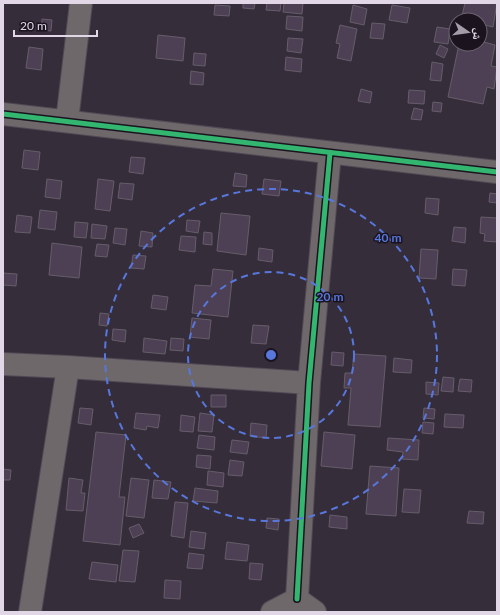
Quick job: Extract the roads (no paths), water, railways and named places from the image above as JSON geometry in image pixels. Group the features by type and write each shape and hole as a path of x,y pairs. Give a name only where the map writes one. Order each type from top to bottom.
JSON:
{"street":[{"path":"67,121 81,3"},
{"path":"3,114 497,172"},
{"path":"298,599 309,383 330,153"},
{"path":"3,364 309,383"},
{"path":"30,612 68,367"},
{"path":"272,612 298,599"},
{"path":"298,599 315,612"}]}
